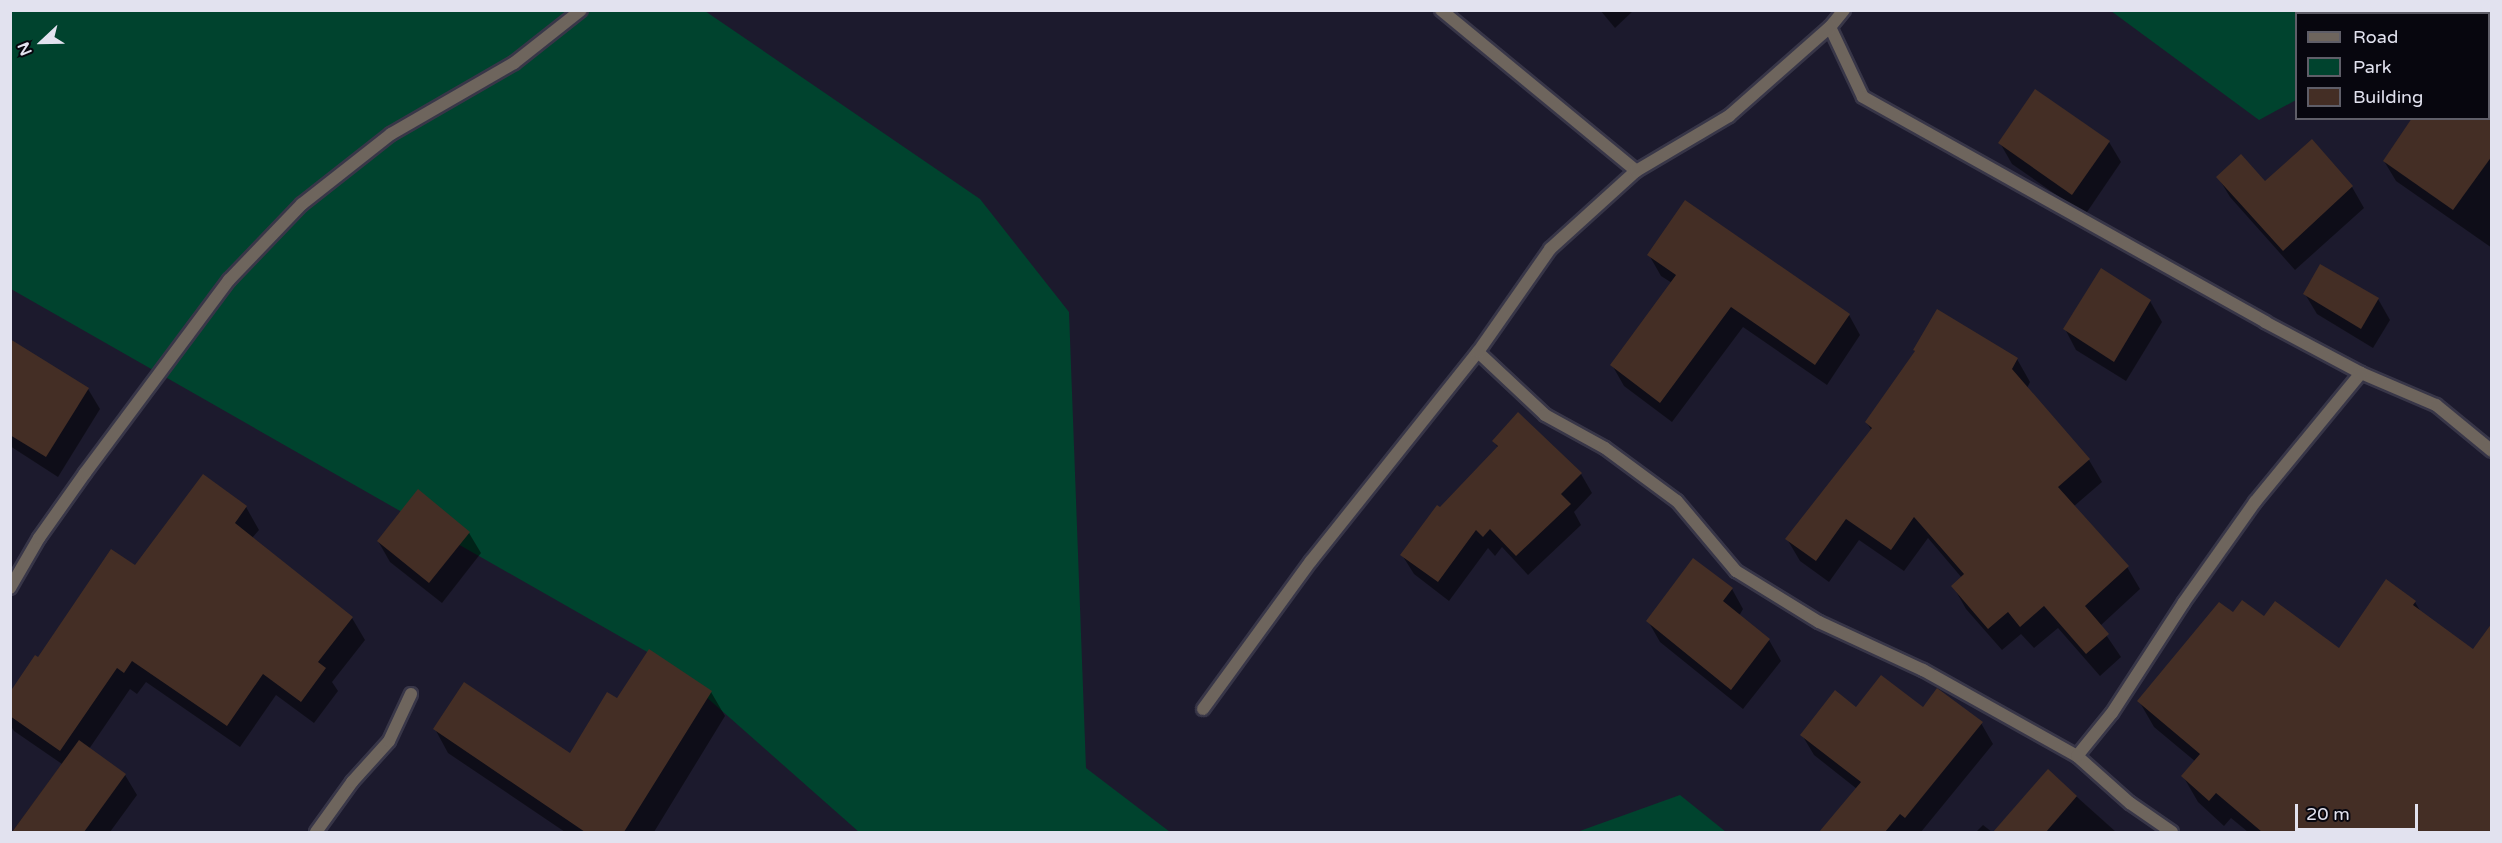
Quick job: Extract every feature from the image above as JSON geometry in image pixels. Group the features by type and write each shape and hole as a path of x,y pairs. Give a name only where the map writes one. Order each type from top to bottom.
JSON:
{"street":[{"path":"10,588 39,538 85,473 229,280 302,204 391,134 514,63 581,10"},
{"path":"1441,10 1636,171"},
{"path":"1203,709 1311,561 1478,352 1550,249 1636,171 1729,116 1830,27 1844,10"},
{"path":"1830,27 1863,97 2074,217 2361,373 2436,405 2492,451"},
{"path":"1478,352 1545,415 1605,448 1677,501 1736,571 1819,622 1923,670 2077,756 2130,803 2172,832"},
{"path":"2077,756 2112,713 2184,602 2255,502 2361,373"},
{"path":"316,832 352,782 389,741 411,694"}],"green space":[{"path":"11,11 705,11 980,199 1069,312 1086,768 1170,832 859,832 670,665 11,289"},
{"path":"2111,11 2463,11 2295,12 2295,101 2259,120"},
{"path":"1680,795 1726,832 1577,832"}],"building":[{"path":"2035,89 2110,141 2072,195 1998,143"},
{"path":"2492,118 2492,156 2453,210 2383,161 2411,120 2490,120"},
{"path":"2312,139 2353,186 2283,251 2216,177 2241,154 2265,181"},
{"path":"1685,200 1850,314 1815,365 1731,307 1660,403 1610,365 1676,275 1647,255"},
{"path":"2320,264 2379,298 2361,329 2303,294"},
{"path":"2101,268 2151,300 2114,362 2063,329"},
{"path":"1937,309 2018,358 2012,369 2090,459 2058,487 2129,566 2085,606 2109,634 2086,654 2044,606 2020,627 2008,612 1988,629 1951,586 1964,574 1914,517 1891,550 1846,519 1816,561 1785,539 1872,428 1865,422 1915,351 1913,350"},
{"path":"10,339 89,388 46,457 10,435"},
{"path":"1518,412 1582,473 1561,494 1571,504 1516,556 1490,529 1483,537 1476,530 1438,582 1400,555 1437,505 1440,507 1498,446 1492,441"},
{"path":"203,474 247,506 235,523 353,617 318,662 326,668 301,702 263,674 227,726 132,661 124,673 117,668 60,751 10,716 10,692 35,655 38,657 111,549 135,565"},
{"path":"418,489 470,532 429,583 377,541"},
{"path":"1693,558 1733,588 1723,601 1770,639 1731,690 1646,621"},
{"path":"2386,579 2416,601 2413,605 2473,649 2492,623 2492,832 2262,832 2216,793 2209,801 2181,776 2200,754 2137,701 2219,602 2233,612 2242,600 2264,616 2275,601 2339,648"},
{"path":"649,649 712,691 624,832 585,832 433,729 464,682 570,753 607,692 617,698"},
{"path":"1881,675 1923,707 1937,688 1983,722 1905,818 1900,814 1885,832 1819,832 1861,782 1800,735 1835,690 1856,707"},
{"path":"79,740 126,774 84,832 12,832"},
{"path":"2048,769 2077,796 2046,832 1993,832"}]}
